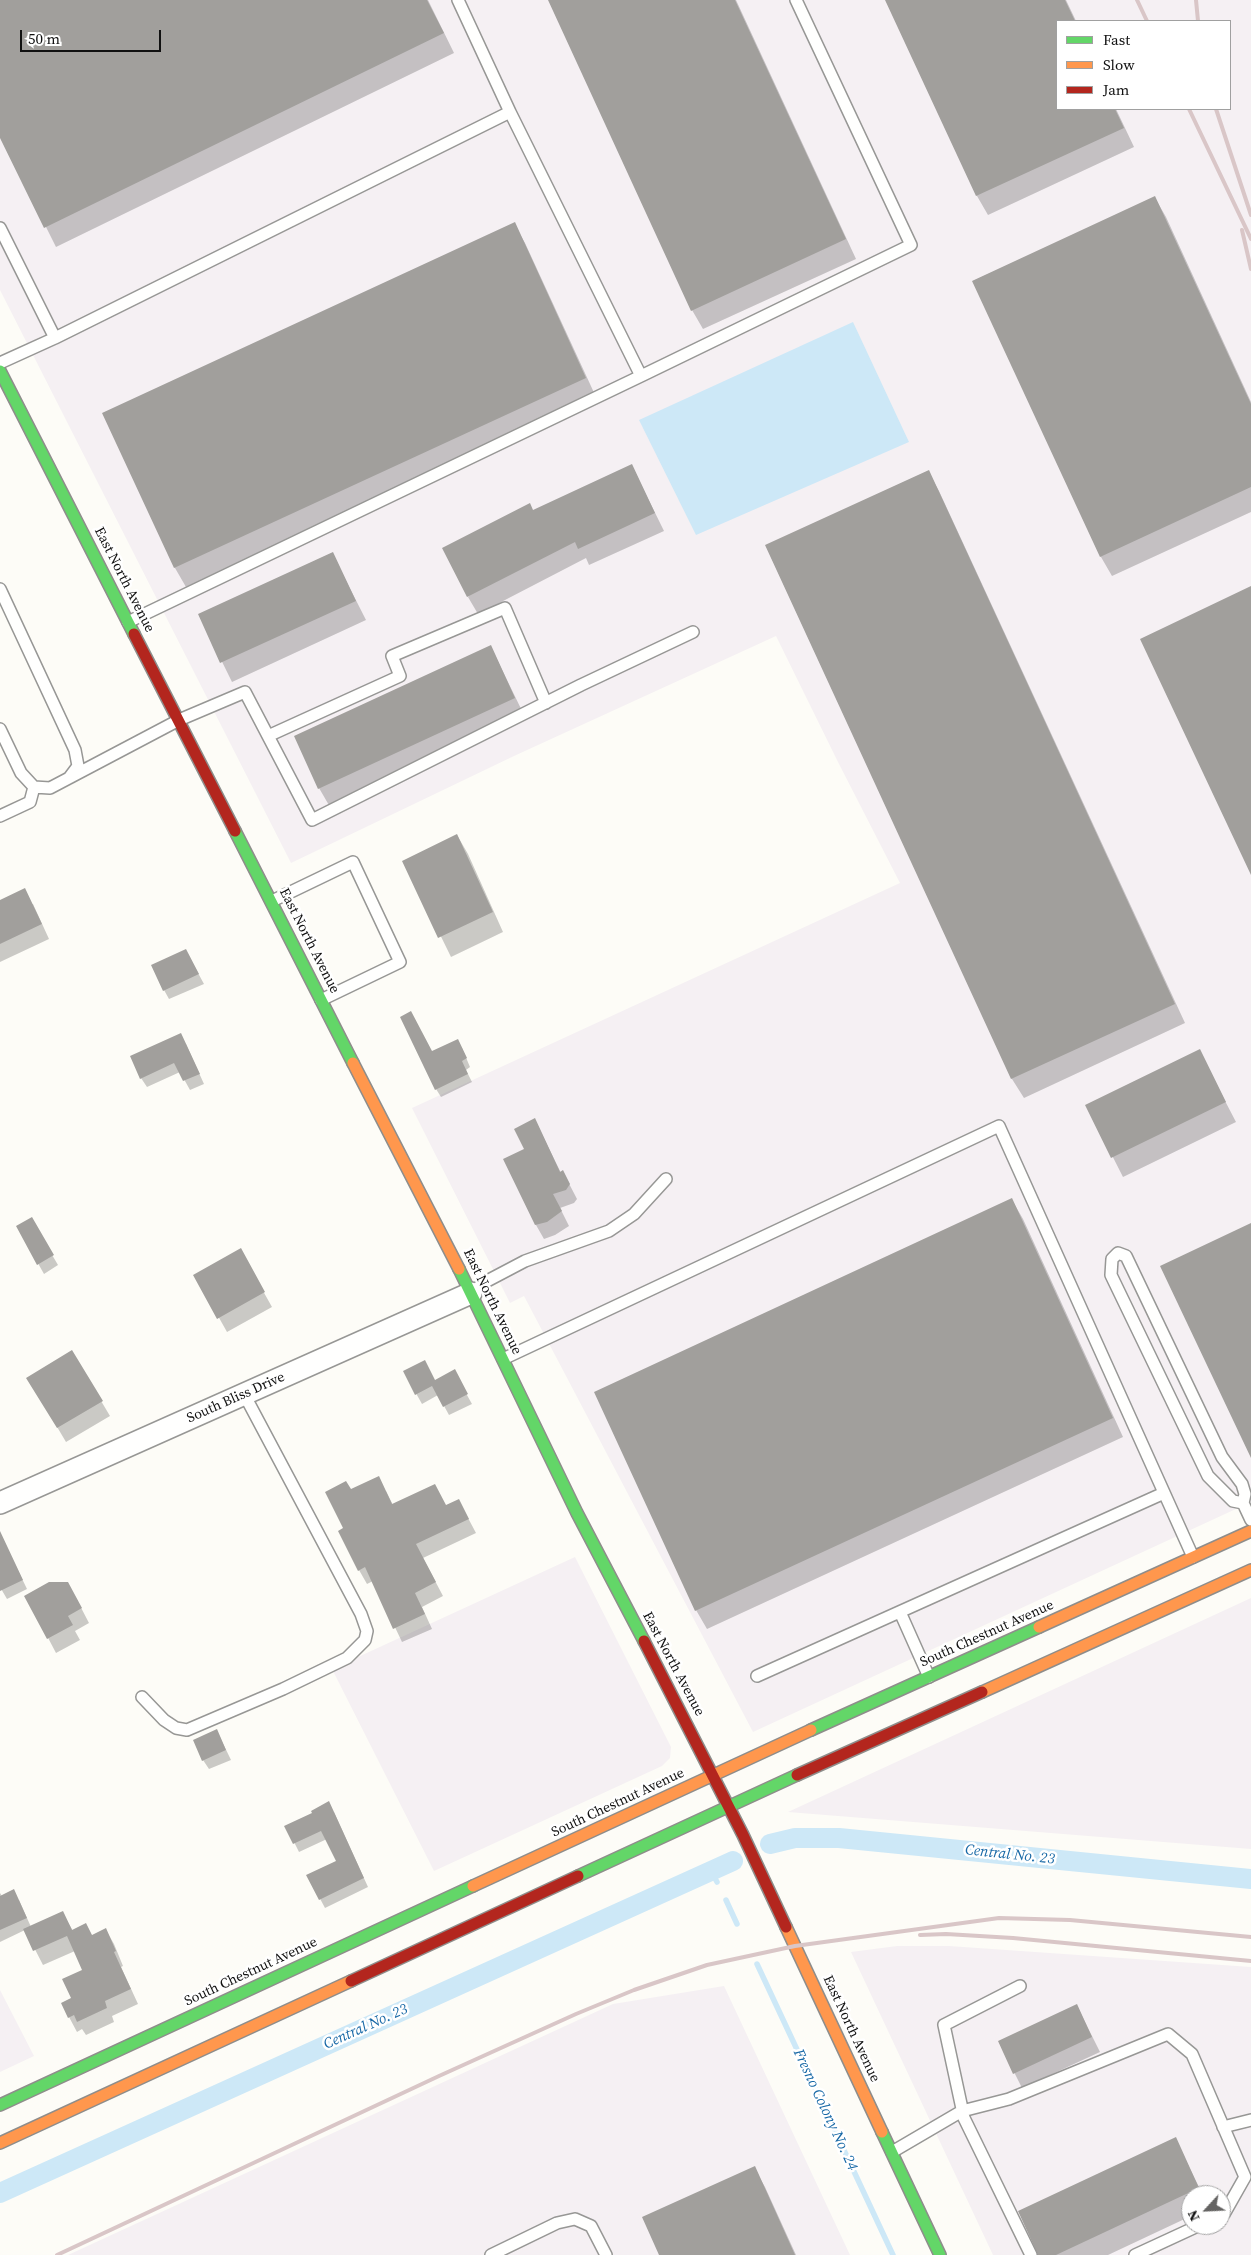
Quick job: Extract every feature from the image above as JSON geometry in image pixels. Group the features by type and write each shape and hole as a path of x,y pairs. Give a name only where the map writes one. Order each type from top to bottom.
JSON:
{"main road":[{"name":"East North Avenue","path":"0,371 471,1293 577,1512 714,1775 940,2255"},
{"name":"South Chestnut Avenue","path":"0,2105 714,1775 1251,1531"},
{"path":"0,2143 729,1806 1251,1570"}],"street":[{"name":"South Bliss Drive","path":"0,1503 471,1293"}],"lane":[{"path":"458,0 510,112 642,376"},
{"path":"128,622 911,245 796,0"},
{"path":"0,363 55,338 510,112"},
{"path":"0,228 55,338"},
{"path":"0,589 75,750 78,766 69,778"},
{"path":"268,736 400,676 392,656 505,608 546,703"},
{"path":"0,729 21,774 34,787 50,788 179,720 245,692 312,820 693,632"},
{"path":"0,816 30,802 34,787"},
{"path":"272,901 353,862 400,962 321,1000"},
{"path":"503,1359 999,1126 1193,1557"},
{"path":"471,1293 487,1281 525,1261 609,1231 634,1214 666,1178"},
{"path":"1243,1503 1232,1501 1208,1476 1111,1275 1112,1259 1118,1253 1126,1256 1222,1457 1247,1482 1243,1503 1251,1520"},
{"path":"142,1698 164,1720 176,1728 187,1730 283,1689 347,1658 365,1640 367,1631 360,1614 244,1394"},
{"path":"757,1676 1164,1492"},
{"path":"900,1612 929,1677"},
{"path":"1020,1986 944,2025 962,2111 1031,2255"},
{"path":"892,2152 962,2111 1009,2099 1168,2034 1192,2054 1245,2177 1231,2202"},
{"path":"1223,2127 1251,2120"},
{"path":"491,2255 557,2223 576,2219 591,2226 606,2255"},
{"path":"1135,2255 1181,2234"}],"shaded area":[{"path":"0,0 1251,0 1251,1502 753,1732 524,1296 510,1303 412,1108 900,883 776,636 514,756 291,863 0,290"},
{"path":"575,1557 671,1747 670,1758 662,1766 434,1871 332,1669"},
{"path":"1251,1598 1251,1849 788,1812 1026,1702"},
{"path":"897,1946 949,1946 1251,1967 1251,2255 993,2255 851,1952"},
{"path":"724,1986 850,2255 68,2255 613,2004"},
{"path":"0,1990 34,2056 0,2072"}],"water":[{"path":"853,322 909,442 696,535 639,420"}],"building":[{"path":"0,0 427,0 444,33 44,228 0,138"},
{"path":"548,0 735,0 846,239 691,311"},
{"path":"885,0 1065,0 1075,20 1056,20 1056,110 1115,110 1124,128 976,196"},
{"path":"1155,196 1251,404 1251,487 1100,557 972,281"},
{"path":"515,222 586,378 174,568 102,413"},
{"path":"632,464 655,513 578,549 575,542 467,597 442,548 530,503 533,510"},
{"path":"929,470 1175,1004 1011,1079 765,545"},
{"path":"333,552 356,601 220,663 198,614"},
{"path":"1251,586 1251,875 1140,639"},
{"path":"491,645 515,698 318,789 294,736"},
{"path":"457,834 493,912 438,938 402,861"},
{"path":"25,888 42,924 0,944 0,900"},
{"path":"186,949 199,974 163,991 151,965"},
{"path":"411,1011 432,1051 458,1039 467,1058 462,1061 468,1074 435,1090 400,1017"},
{"path":"181,1033 200,1074 183,1081 174,1063 140,1079 130,1056"},
{"path":"1200,1049 1226,1102 1111,1158 1085,1105"},
{"path":"535,1118 560,1172 563,1170 570,1184 566,1190 553,1194 562,1211 547,1222 535,1225 503,1159 524,1149 514,1129"},
{"path":"1012,1198 1113,1418 695,1611 594,1392"},
{"path":"32,1217 54,1255 37,1265 16,1226"},
{"path":"1251,1223 1251,1458 1160,1266"},
{"path":"241,1248 265,1292 217,1319 193,1275"},
{"path":"72,1350 103,1401 57,1428 26,1378"},
{"path":"425,1360 435,1380 455,1369 468,1394 443,1407 432,1386 415,1395 403,1371"},
{"path":"379,1476 392,1504 435,1484 446,1505 459,1499 469,1519 416,1544 436,1582 415,1593 425,1614 393,1629 365,1567 358,1571 338,1531 343,1528 325,1492 346,1481 351,1489"},
{"path":"0,1531 23,1580 0,1591"},
{"path":"49,1582 68,1582 82,1608 68,1616 73,1625 47,1639 24,1596"},
{"path":"217,1729 226,1750 202,1761 193,1740"},
{"path":"329,1801 364,1878 319,1900 306,1875 336,1861 321,1831 293,1844 284,1826 312,1813 311,1811"},
{"path":"14,1889 27,1918 0,1930 0,1896"},
{"path":"63,1911 72,1930 86,1923 92,1935 106,1928 116,1951 114,1952 131,1989 105,2001 107,2008 77,2022 74,2015 68,2018 61,2003 71,1998 62,1979 82,1970 67,1936 33,1951 23,1929"},
{"path":"1077,2004 1092,2037 1013,2074 998,2041"},
{"path":"1176,2137 1198,2185 1181,2185 1181,2196 1056,2255 1038,2255 1018,2211"},
{"path":"755,2166 795,2255 659,2255 642,2217"}],"waterway":[{"name":"Central No. 23","path":"770,1844 795,1838 839,1838 1251,1879"},
{"name":"Central No. 23","path":"0,2193 733,1861"},
{"name":"Fresno Colony No. 24","path":"711,1871 717,1882"},
{"name":"Fresno Colony No. 24","path":"726,1900 737,1924"},
{"name":"Fresno Colony No. 24","path":"757,1964 893,2255"}],"railway":[{"path":"1137,0 1147,20"},
{"path":"1196,0 1198,20"},
{"path":"1189,110 1251,239"},
{"path":"1216,110 1251,215"},
{"path":"1242,230 1251,269"},
{"path":"57,2255 576,2014 634,1990 707,1965 795,1946 999,1918 1070,1920 1251,1937"},
{"path":"920,1935 946,1934 1013,1938 1251,1961"}],"traffic: fast":[{"path":"0,371 134,634"},
{"path":"235,831 353,1063"},
{"path":"459,1269 577,1513 644,1641"},
{"path":"811,1730 1039,1627"},
{"path":"578,1876 797,1775"},
{"path":"0,2105 473,1886"},
{"path":"882,2132 940,2255"}],"traffic: slow":[{"path":"353,1063 459,1269"},
{"path":"1039,1627 1251,1531"},
{"path":"982,1692 1251,1570"},
{"path":"473,1886 811,1730"},
{"path":"786,1927 882,2132"},
{"path":"0,2143 351,1981"}],"traffic: jam":[{"path":"134,634 235,831"},
{"path":"644,1641 743,1835 786,1927"},
{"path":"797,1775 982,1692"},
{"path":"351,1981 578,1876"}]}
